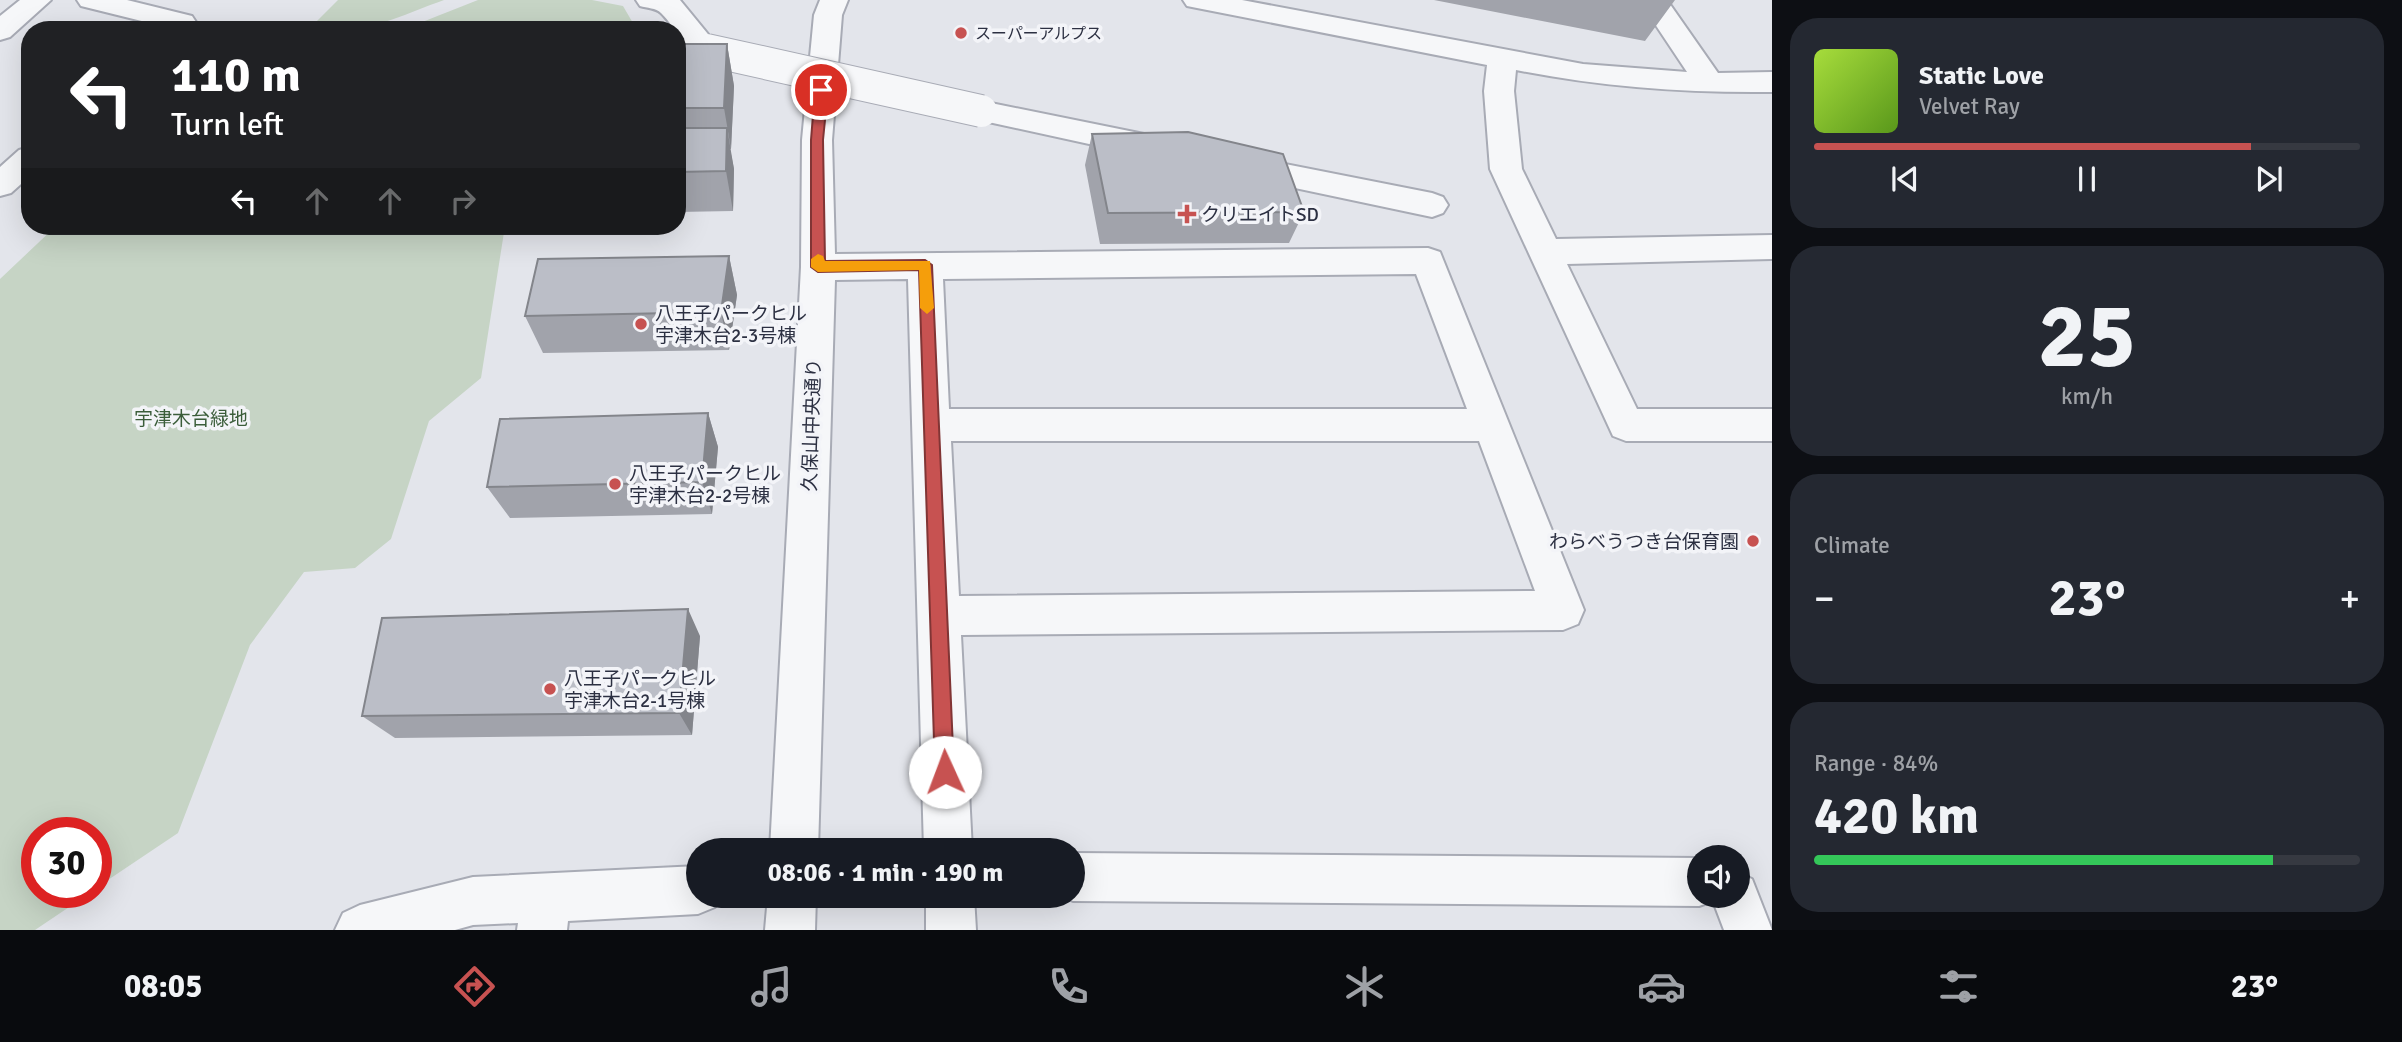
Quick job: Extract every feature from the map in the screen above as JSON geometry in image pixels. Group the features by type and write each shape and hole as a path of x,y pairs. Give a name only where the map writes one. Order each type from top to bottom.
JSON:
{"street":[{"path":"0,31 37,0"},
{"path":"91,0 173,21"},
{"path":"650,0 668,3 683,21"},
{"name":"久保山中央通り","path":"794,838 818,267 817,140 828,15 834,0"},
{"path":"1197,0 1233,4 1583,74 1710,83 1772,82"},
{"path":"1653,0 1710,83"},
{"path":"686,25 707,50 1167,150"},
{"path":"1502,59 1499,91 1506,169 1626,425 1772,425"},
{"path":"1207,159 1432,205"},
{"path":"0,185 21,166"},
{"path":"1545,252 1772,247"},
{"path":"818,267 1429,261 1563,610 938,616"},
{"path":"925,265 947,838"},
{"path":"932,425 1492,425"},
{"path":"1085,877 1687,882"},
{"path":"359,930 473,901 544,914 686,892"},
{"path":"790,930 791,908"},
{"path":"950,908 951,930"},
{"path":"1740,908 1749,930"}],"green space":[{"path":"338,0 444,0 386,21 317,21"},
{"path":"478,0 592,0 623,6 632,21 425,21"},
{"name":"宇津木台緑地","path":"46,235 504,235 481,378 429,421 391,539 355,568 304,572 250,645 178,833 112,877 112,817 21,817 21,908 68,908 35,930 0,930 0,279"}],"building":[{"path":"686,44 727,44 724,108 686,108"},
{"path":"686,128 727,128 726,171 686,172"},
{"path":"1188,132 1283,154 1304,212 1108,213 1092,134"},
{"path":"729,256 721,312 525,316 538,259"},
{"path":"708,413 702,482 487,487 500,419"},
{"name":"八王子パークヒル 宇津木台2-1号棟","path":"688,609 679,713 362,716 382,618"}],"slow traffic":[{"path":"818,259 818,267 925,265 927,308"}],"place":[{"name":"スーパーアルプス","path":"961,33"},
{"name":"クリエイトSD","path":"1187,214"},
{"name":"八王子パークヒル 宇津木台2-3号棟","path":"641,324"},
{"name":"八王子パークヒル 宇津木台2-2号棟","path":"615,484"},
{"name":"わらべうつき台保育園","path":"1753,541"},
{"name":"八王子パークヒル 宇津木台2-1号棟","path":"550,689"}],"route":[{"path":"821,90 817,140 818,267 925,265 945,772"}]}
